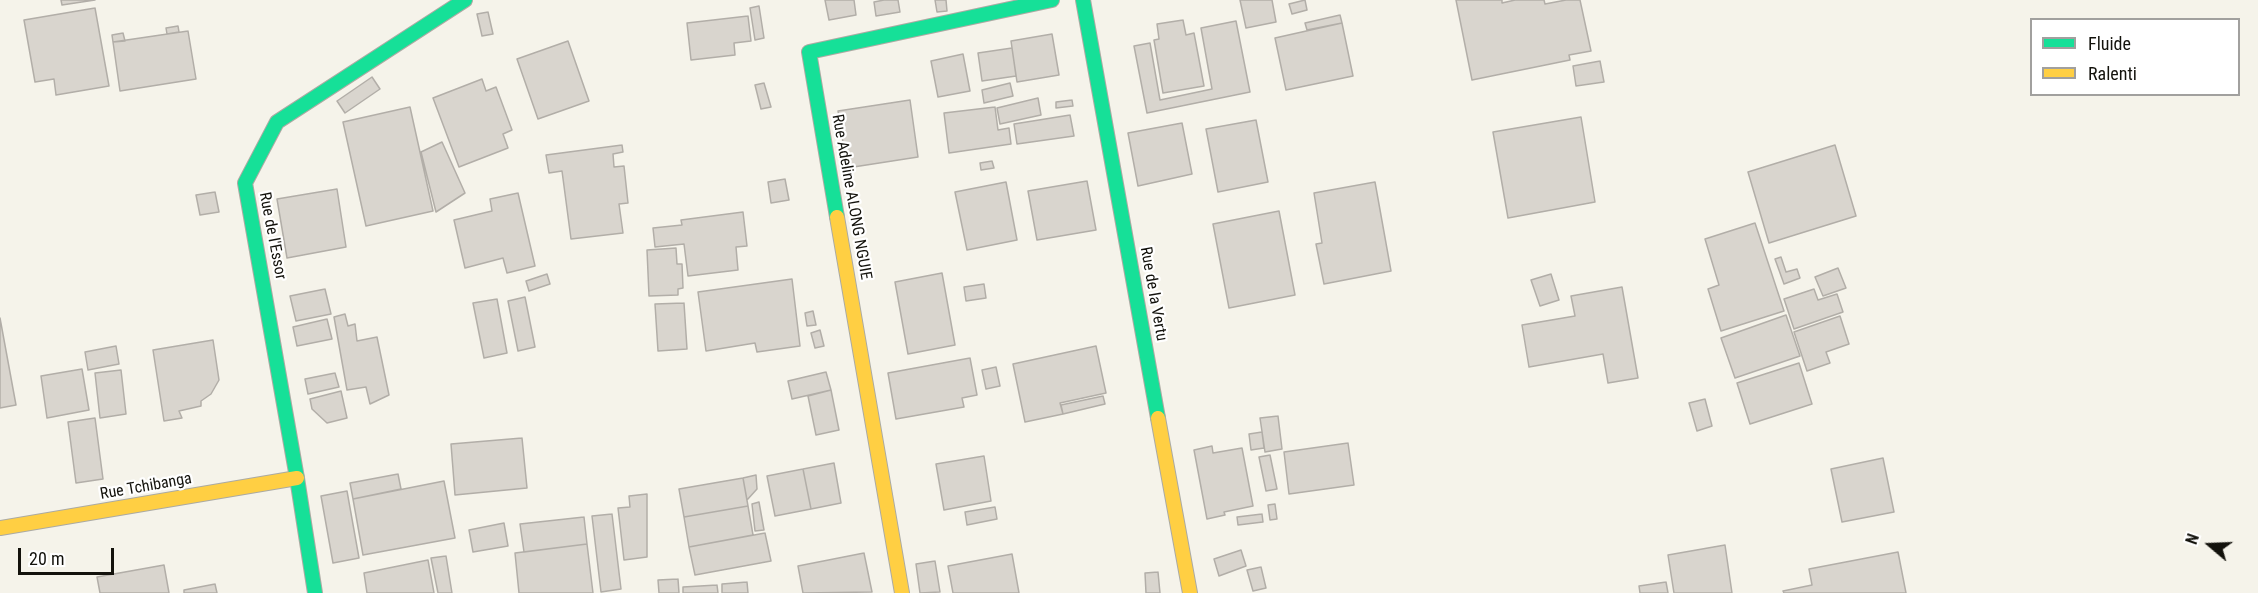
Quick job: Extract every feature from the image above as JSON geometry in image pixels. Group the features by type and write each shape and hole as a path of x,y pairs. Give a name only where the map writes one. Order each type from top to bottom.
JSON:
{"street":[{"name":"Rue de l'Essor","path":"315,593 245,183 277,122 465,0"},
{"name":"Rue Adeline ALONG NGUIE","path":"902,593 809,52 1052,0"},
{"name":"Rue de la Vertu","path":"1083,0 1190,593"},
{"name":"Rue Tchibanga","path":"0,528 297,478"}],"building":[{"path":"61,0 95,0 62,5"},
{"path":"825,0 854,0 856,15 829,20"},
{"path":"898,0 900,12 876,16 874,2"},
{"path":"935,0 946,0 947,11 937,12"},
{"path":"1240,0 1272,0 1276,22 1246,28"},
{"path":"1305,0 1307,10 1292,14 1289,4"},
{"path":"1456,0 1502,0 1502,3 1515,0 1544,0 1545,4 1580,0 1591,51 1569,55 1570,60 1472,80"},
{"path":"759,6 764,38 755,40 750,8"},
{"path":"95,8 109,86 56,95 54,79 35,82 24,20"},
{"path":"488,12 493,34 482,36 477,14"},
{"path":"1340,15 1342,23 1307,30 1305,23"},
{"path":"748,16 751,41 734,43 735,55 691,60 687,23"},
{"path":"1183,20 1186,35 1194,33 1204,86 1163,93 1154,40 1159,39 1157,24"},
{"path":"1236,21 1250,92 1147,113 1134,46 1150,43 1160,100 1212,89 1201,28"},
{"path":"1342,23 1353,76 1286,90 1275,38"},
{"path":"178,26 179,32 167,34 166,28"},
{"path":"188,31 196,79 120,91 113,42"},
{"path":"123,33 125,41 113,42 112,35"},
{"path":"1052,34 1059,75 1017,82 1011,41"},
{"path":"568,41 589,101 538,119 517,59"},
{"path":"1012,48 1016,76 982,81 978,53"},
{"path":"963,54 970,91 938,97 931,61"},
{"path":"1600,61 1604,82 1576,86 1573,66"},
{"path":"372,77 380,89 345,113 337,101"},
{"path":"482,79 486,91 496,87 512,130 503,134 508,148 459,167 433,98"},
{"path":"764,83 771,107 761,109 755,85"},
{"path":"1010,83 1013,96 984,103 982,90"},
{"path":"1038,98 1041,115 1000,124 997,108"},
{"path":"910,100 918,157 847,168 838,111"},
{"path":"1072,100 1073,106 1056,108 1056,102"},
{"path":"410,107 433,211 366,226 343,122"},
{"path":"995,107 998,130 1009,128 1011,144 949,153 944,113"},
{"path":"1070,115 1074,136 1017,144 1014,124"},
{"path":"1581,117 1595,202 1508,218 1493,132"},
{"path":"1256,120 1268,182 1218,192 1206,129"},
{"path":"1182,123 1192,174 1138,186 1128,133"},
{"path":"442,142 465,193 436,212 421,152"},
{"path":"622,145 623,152 613,154 614,167 624,166 628,203 619,204 623,233 571,239 562,171 549,173 546,155"},
{"path":"1835,145 1856,216 1769,243 1748,172"},
{"path":"992,161 994,168 981,170 980,163"},
{"path":"785,179 789,200 771,203 768,182"},
{"path":"1087,181 1096,230 1037,240 1028,191"},
{"path":"1006,182 1017,240 967,250 955,192"},
{"path":"1375,182 1391,271 1324,284 1316,244 1322,243 1314,193"},
{"path":"337,189 346,247 287,258 277,199"},
{"path":"215,192 219,212 200,215 196,195"},
{"path":"518,193 535,266 507,273 503,258 465,268 454,220 492,211 490,199"},
{"path":"1279,211 1295,295 1229,308 1213,224"},
{"path":"743,212 747,246 736,247 738,270 688,276 684,244 655,247 653,228 682,225 681,220"},
{"path":"1755,223 1784,311 1721,331 1708,289 1719,285 1705,239"},
{"path":"676,248 677,264 682,264 683,288 678,289 678,295 649,296 647,250"},
{"path":"1781,257 1786,272 1797,269 1800,278 1784,284 1775,259"},
{"path":"1838,268 1846,288 1823,296 1815,277"},
{"path":"942,273 955,345 908,354 895,282"},
{"path":"547,274 550,284 529,291 526,281"},
{"path":"1551,274 1559,300 1540,306 1531,280"},
{"path":"792,279 800,346 757,352 755,343 706,351 698,292"},
{"path":"984,284 986,298 966,301 964,287"},
{"path":"1622,287 1638,378 1608,383 1603,354 1529,367 1522,325 1575,316 1571,296"},
{"path":"325,289 331,314 296,321 290,296"},
{"path":"1814,289 1818,300 1837,294 1843,312 1794,329 1784,299"},
{"path":"525,297 535,347 518,351 508,301"},
{"path":"497,299 507,353 484,358 473,303"},
{"path":"684,303 687,349 658,351 655,304"},
{"path":"813,311 816,325 807,326 805,313"},
{"path":"345,314 348,326 355,324 357,341 377,337 389,395 370,404 366,387 347,390 334,317"},
{"path":"1786,315 1800,356 1735,378 1721,338"},
{"path":"1840,316 1849,344 1826,352 1830,363 1807,371 1794,332"},
{"path":"0,318 16,405 0,408"},
{"path":"327,319 332,339 297,346 293,327"},
{"path":"820,330 824,346 815,348 811,333"},
{"path":"213,340 219,380 211,394 201,401 201,406 179,411 182,418 164,421 153,350"},
{"path":"116,346 119,364 88,370 85,352"},
{"path":"1096,346 1106,393 1060,403 1063,414 1025,422 1013,364"},
{"path":"970,358 977,395 962,398 964,407 896,419 888,373"},
{"path":"1799,363 1812,404 1750,424 1737,383"},
{"path":"996,367 1000,386 986,389 982,370"},
{"path":"82,369 89,410 47,418 41,376"},
{"path":"121,370 126,414 100,418 95,373"},
{"path":"826,372 831,390 792,399 788,381"},
{"path":"335,373 339,387 308,394 305,379"},
{"path":"831,390 839,430 816,435 808,396"},
{"path":"341,391 347,418 327,423 312,409 310,399"},
{"path":"1103,396 1105,404 1063,414 1061,405"},
{"path":"1705,399 1712,426 1697,431 1689,403"},
{"path":"1278,416 1282,449 1265,452 1260,418"},
{"path":"95,418 103,479 76,483 68,422"},
{"path":"1262,432 1264,448 1251,450 1249,434"},
{"path":"522,438 527,488 455,495 451,444"},
{"path":"1348,443 1354,485 1289,494 1284,452"},
{"path":"1212,446 1213,453 1242,448 1253,506 1224,512 1225,515 1207,519 1194,450"},
{"path":"1270,455 1277,489 1266,491 1259,457"},
{"path":"984,456 991,501 944,510 936,464"},
{"path":"1883,458 1894,512 1842,522 1831,469"},
{"path":"834,463 841,503 811,509 803,469"},
{"path":"803,469 811,509 775,516 767,476"},
{"path":"398,474 401,489 353,499 350,483"},
{"path":"756,475 757,489 747,500 743,478"},
{"path":"743,478 748,506 684,517 679,489"},
{"path":"444,481 455,538 363,555 353,499"},
{"path":"347,491 359,558 333,563 321,496"},
{"path":"647,494 647,557 624,560 618,508 630,507 629,496"},
{"path":"759,502 764,530 755,531 752,504"},
{"path":"1275,504 1277,519 1270,520 1268,505"},
{"path":"748,506 753,535 689,547 684,517"},
{"path":"995,507 997,519 967,525 965,512"},
{"path":"612,514 621,589 601,592 592,516"},
{"path":"1262,514 1263,522 1238,525 1237,517"},
{"path":"584,517 587,544 524,552 520,524"},
{"path":"504,523 508,546 473,552 469,530"},
{"path":"765,533 771,561 695,575 689,547"},
{"path":"587,544 593,593 519,593 515,553"},
{"path":"1725,545 1732,593 1674,593 1668,555"},
{"path":"1241,550 1246,566 1219,576 1214,559"},
{"path":"1898,552 1906,593 1784,593 1783,591 1812,585 1809,569"},
{"path":"864,553 872,592 803,593 798,566"},
{"path":"1012,554 1019,593 953,593 948,566"},
{"path":"446,556 452,593 438,593 431,558"},
{"path":"428,560 434,593 367,593 364,573"},
{"path":"935,561 940,592 920,593 916,564"},
{"path":"164,565 169,593 100,593 97,577"},
{"path":"1261,567 1266,588 1253,591 1247,570"},
{"path":"1158,572 1160,593 1146,593 1145,573"},
{"path":"678,579 679,593 659,593 658,580"},
{"path":"747,582 748,593 722,593 722,584"},
{"path":"1666,582 1668,593 1640,593 1639,586"},
{"path":"215,584 217,593 184,593 184,590"},
{"path":"717,585 718,593 683,593 683,587"}],"traffic: fast":[{"path":"315,593 245,183 277,122 465,0"},
{"path":"837,217 809,52 1052,0"},
{"path":"1083,0 1158,418"}],"traffic: slow":[{"path":"837,217 902,593"},
{"path":"1158,418 1190,593"},
{"path":"0,528 297,478"}]}
